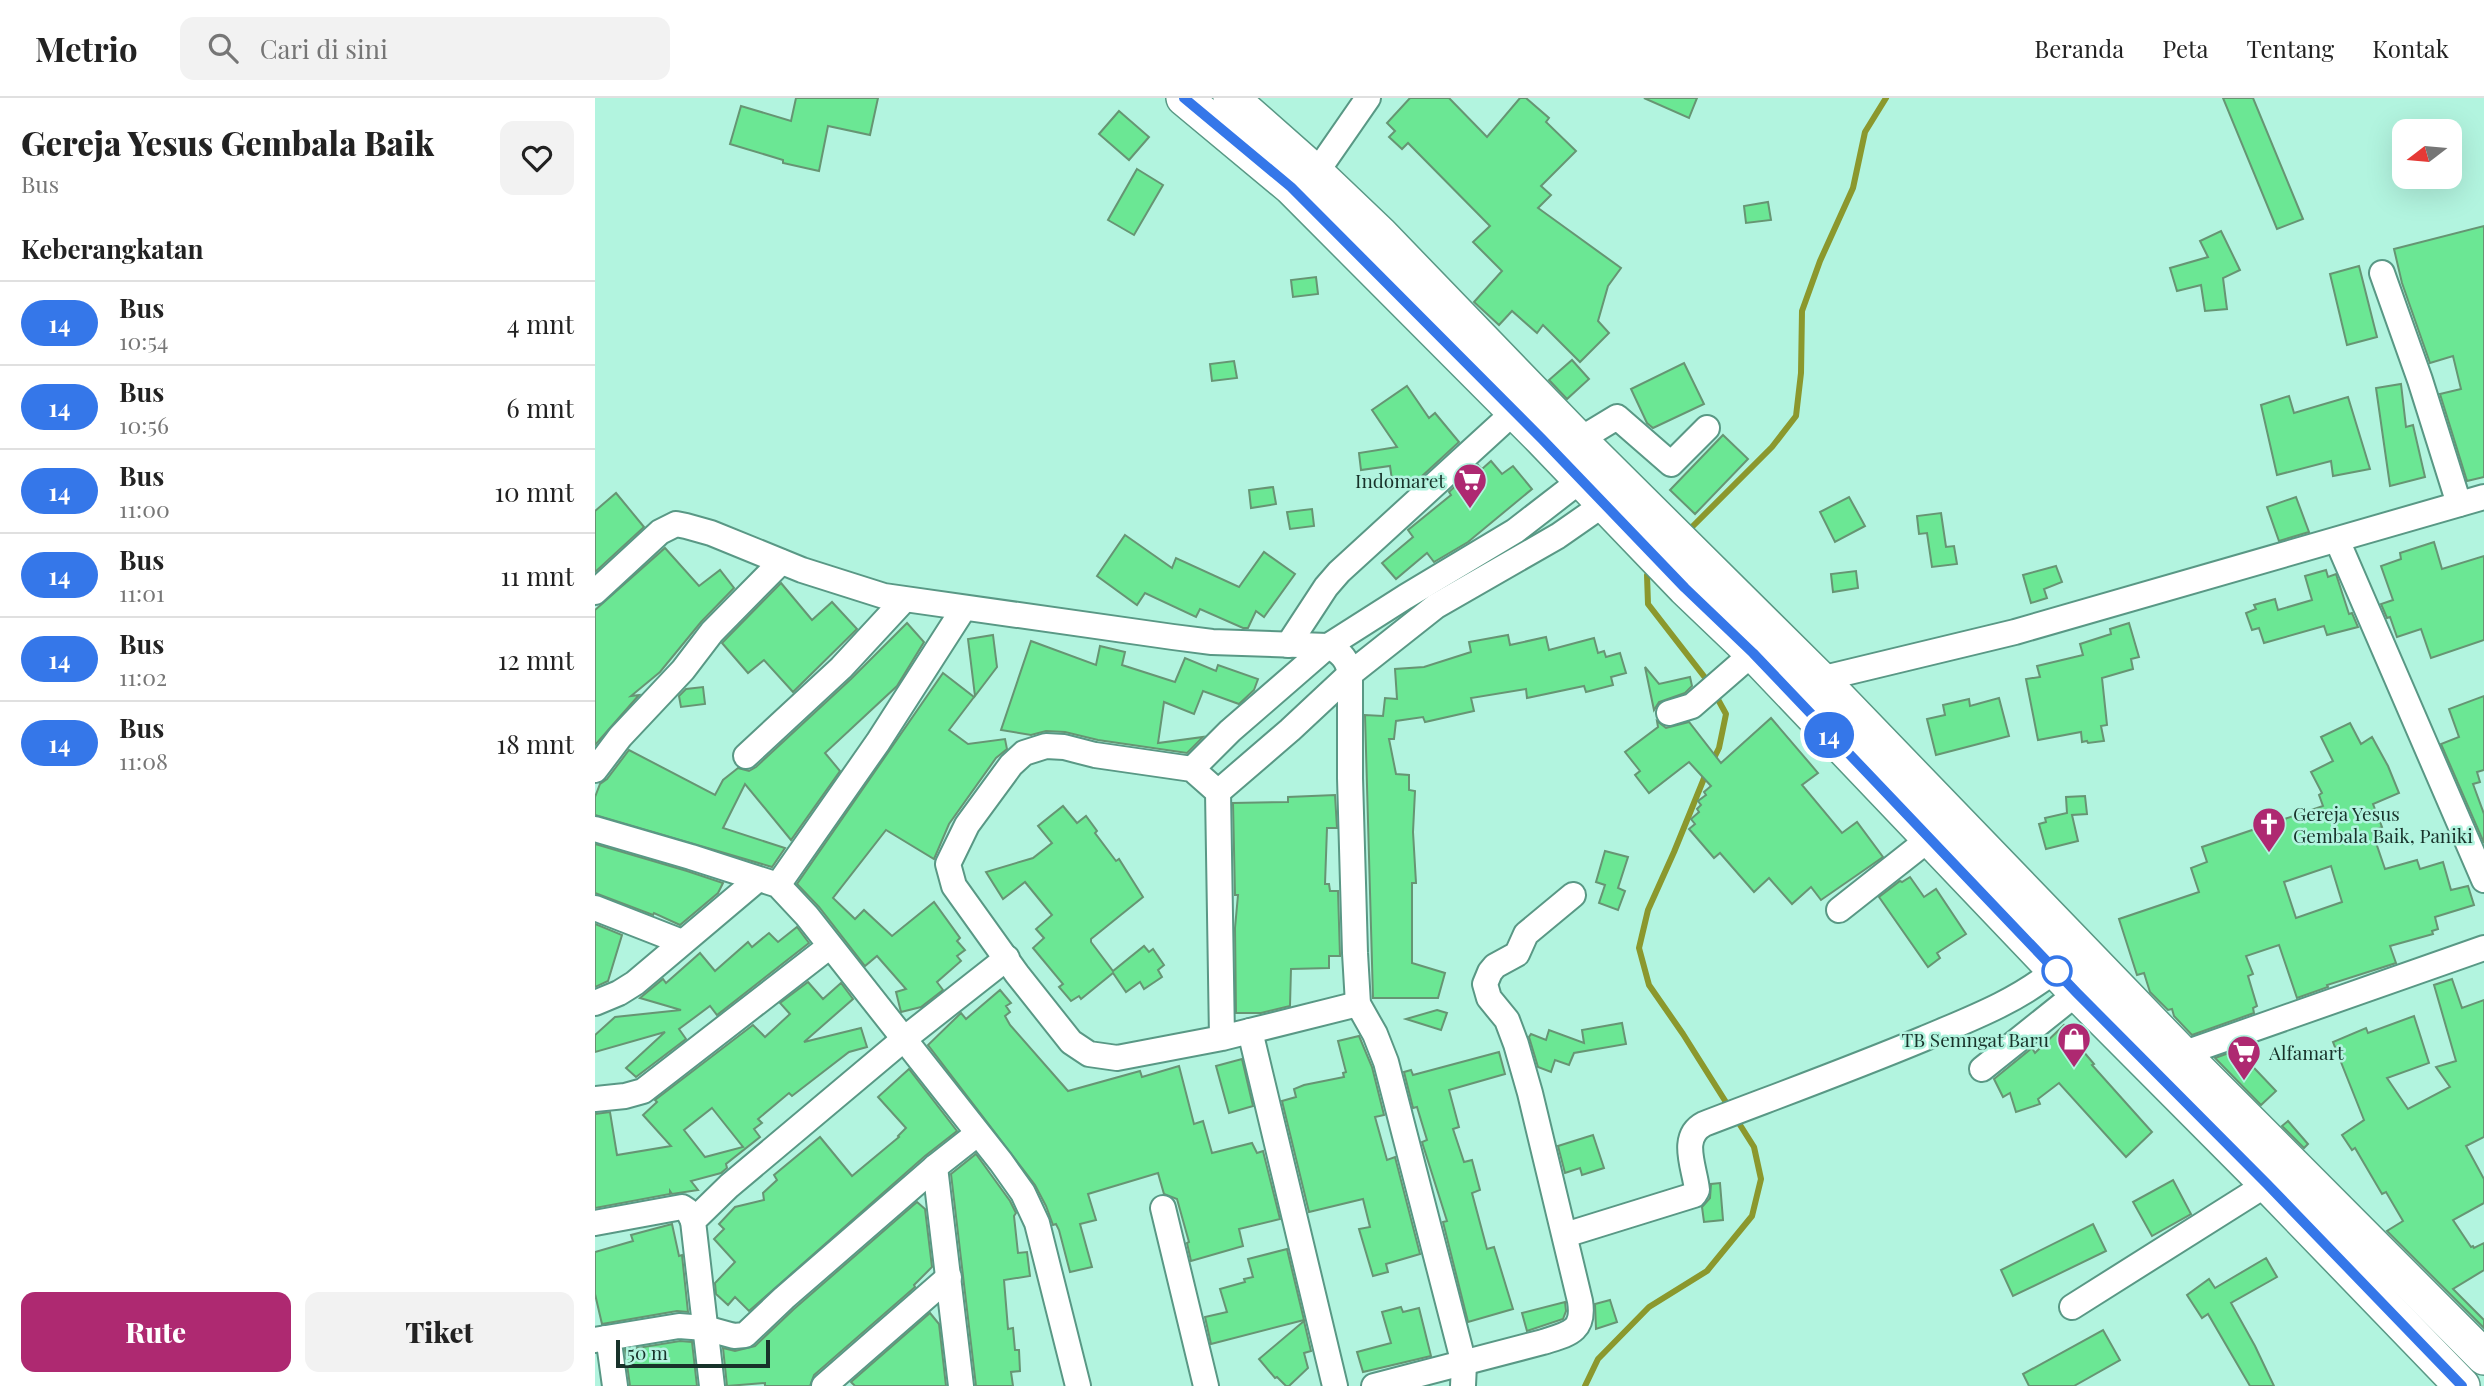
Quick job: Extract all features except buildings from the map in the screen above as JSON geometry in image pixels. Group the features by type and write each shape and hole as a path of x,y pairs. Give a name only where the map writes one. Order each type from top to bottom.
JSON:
{"highway":[{"path":"1184,98 1291,187 1514,412 1610,500 1694,575 1821,679 2182,1054 2484,1357"},
{"path":"1231,98 1380,234 1579,440 1610,500"},
{"path":"1694,575 1753,653 1929,839 2462,1386"},
{"path":"2381,1304 2412,1283"}],"street":[{"path":"1316,173 1368,98"},
{"path":"2382,273 2420,380 2459,504"},
{"path":"1288,645 1339,572 1514,412"},
{"path":"1579,440 1617,417 1671,464 1707,428"},
{"path":"1821,679 2015,632 2484,497"},
{"path":"1192,769 1230,731 1328,646 1515,531 1610,500"},
{"path":"1218,792 1350,674 1436,606 1558,536 1610,500"},
{"path":"595,592 660,532 676,524 711,533 850,587 904,600 1212,642 1328,646 1343,656 1350,674 1350,778 1358,1004 1384,1055 1463,1375"},
{"path":"2337,540 2484,880"},
{"path":"595,770 620,737 683,670 712,632 781,562"},
{"path":"745,755 841,668 904,600"},
{"path":"595,1003 635,983 682,942 768,882 878,742 964,608"},
{"path":"1669,713 1692,706 1753,653"},
{"path":"1222,1038 1218,792 1192,769 1095,755 1057,746 1046,746 1024,753 1010,765 967,825 948,864 950,875 961,897 1071,1042 1089,1054 1117,1058 1222,1038 1358,1004"},
{"path":"595,829 768,882 830,946 1013,1178 1037,1223 1078,1386"},
{"path":"1839,910 1929,839"},
{"path":"1374,1386 1463,1375 1576,1328 1582,1313 1530,1093 1507,1020 1489,998 1485,984 1495,965 1517,954 1527,934 1573,895"},
{"path":"595,908 682,942"},
{"path":"595,1099 643,1091 830,946"},
{"path":"2182,1054 2484,948"},
{"path":"693,1221 729,1186 904,1039 1007,958"},
{"path":"1982,1069 2066,981"},
{"path":"1565,1235 1694,1195 1696,1184 1689,1150 1697,1128 1990,1011 2028,990 2066,981"},
{"path":"1250,1031 1335,1386"},
{"path":"600,1339 679,1326 705,1328 734,1336 745,1335 935,1167 977,1134"},
{"path":"935,1167 961,1386"},
{"path":"2072,1307 2267,1184"},
{"path":"595,1223 682,1207 688,1211 693,1221 712,1386"},
{"path":"1163,1208 1206,1386"},
{"path":"824,1386 949,1277"},
{"path":"600,1339 610,1350 615,1386"}],"waterway":[{"path":"1687,532 1772,447 1796,416 1801,373 1802,311 1820,261 1853,188 1865,132 1886,98"},
{"path":"1654,568 1647,575 1648,604 1710,684"},
{"path":"1712,762 1719,748 1726,714 1715,694"},
{"path":"1707,771 1648,910 1639,948 1649,985 1729,1107"},
{"path":"1585,1386 1598,1359 1649,1307 1707,1271 1752,1216 1761,1179 1754,1147 1735,1117"}],"bus line":[{"name":"14","path":"1184,98 1291,187 1542,439 1685,588 1753,653 2077,993 2462,1386"}],"place":[{"name":"Indomaret","path":"1470,510"},
{"name":"Gereja Yesus Gembala Baik, Paniki","path":"2269,854"},
{"name":"TB Semngat Baru","path":"2074,1069"},
{"name":"Alfamart","path":"2244,1082"}]}
